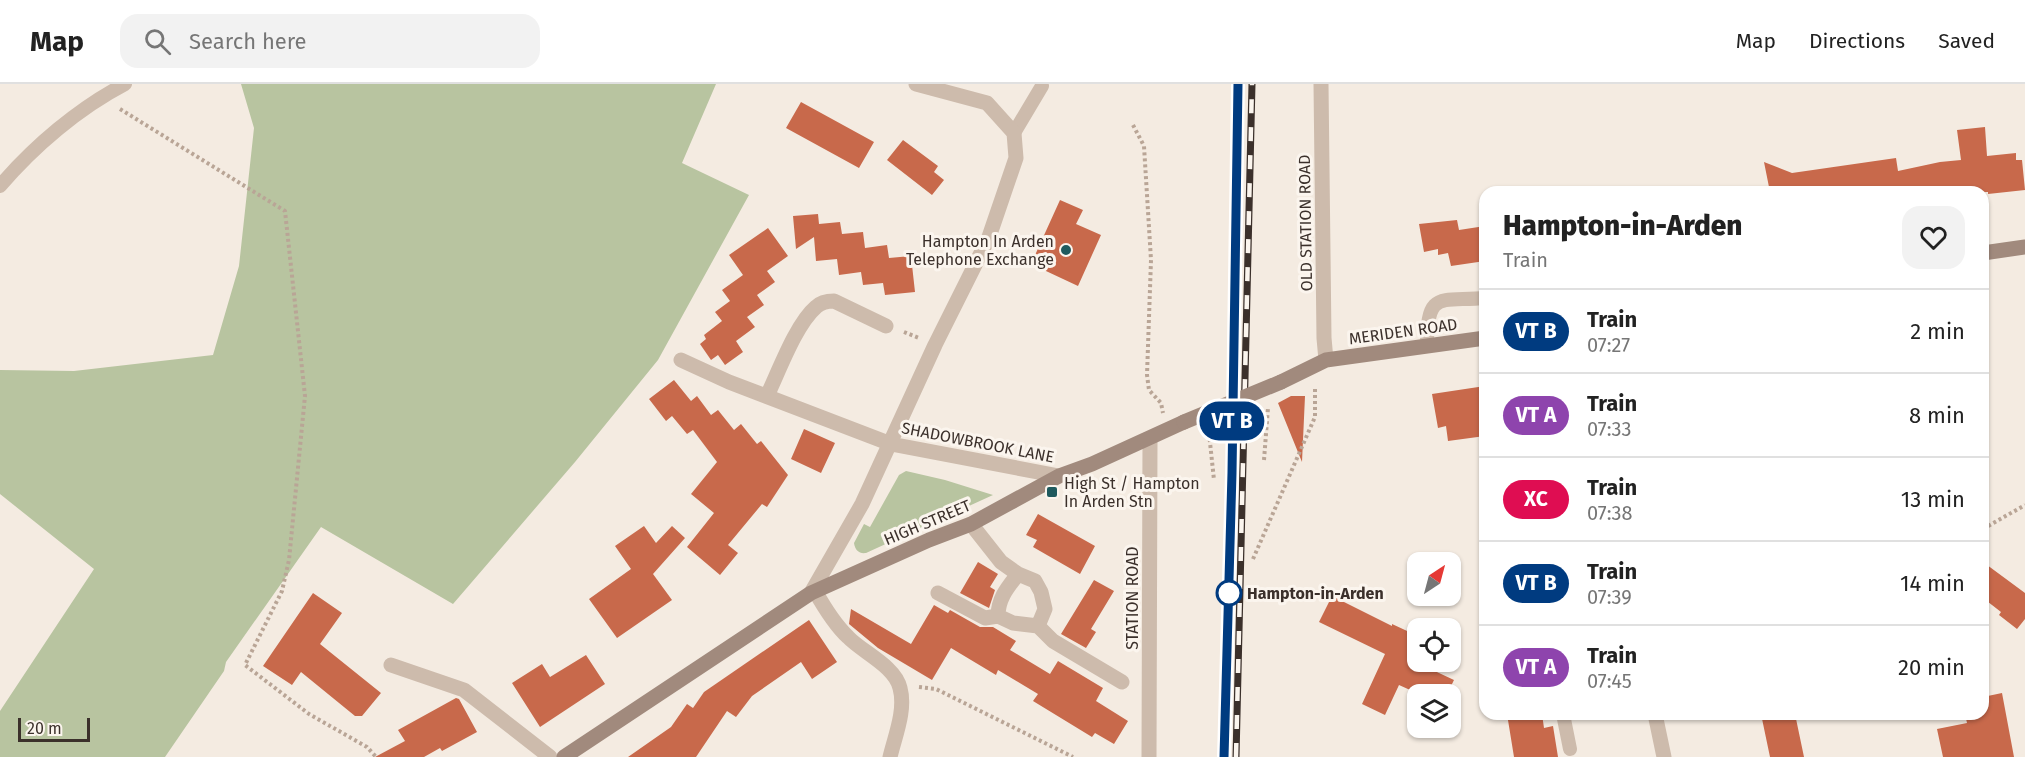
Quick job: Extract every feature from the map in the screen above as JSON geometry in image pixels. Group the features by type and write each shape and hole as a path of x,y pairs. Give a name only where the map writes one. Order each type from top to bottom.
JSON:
{"main road":[{"path":"1989,252 2025,247"},
{"name":"MERIDEN ROAD","path":"1326,360 1479,339"},
{"name":"HIGH STREET","path":"564,757 813,592 929,540 971,524 1059,476 1150,439 1326,360"}],"street":[{"path":"916,84 987,104 1014,132"},
{"name":"OLD STATION ROAD","path":"1321,84 1326,360"},
{"name":"SHADOWBROOK LANE","path":"813,592 862,504 935,345 989,237 1016,158 1014,132"},
{"path":"767,396 804,321 817,306 826,301 834,301 886,326"},
{"path":"681,360 729,382 891,444"},
{"name":"STATION ROAD","path":"1149,757 1150,439"},
{"name":"SHADOWBROOK LANE","path":"891,444 1059,476"},
{"path":"971,524 1001,562 1018,574 1035,581 1041,592 1045,609 1038,626"},
{"path":"998,616 998,606 1002,596 1018,574"},
{"path":"813,592 849,638 881,663 900,685 902,705 890,757"},
{"path":"938,593 985,618 998,616 1013,623 1038,626 1053,641 1122,682"},
{"path":"391,665 464,690 550,757"},
{"path":"1656,720 1664,757"}],"lane":[{"path":"0,186 25,157 100,97 125,84"},
{"path":"1014,132 1042,86"},
{"path":"1427,346 1427,324 1436,304 1444,299 1479,298"},
{"path":"1564,720 1570,748"}],"path":[{"path":"100,97 285,211 305,396 289,560 282,591 245,665 309,714 367,747 376,757"},
{"path":"1133,125 1144,146 1151,260 1147,375 1149,390 1161,403 1168,431"},
{"path":"886,326 935,345"},
{"path":"1253,559 1315,417 1315,386"},
{"path":"1264,460 1268,408"},
{"path":"1209,433 1214,480"},
{"path":"1989,526 2025,505"},
{"path":"900,685 936,689 1073,757"}],"green space":[{"path":"241,84 716,84 682,163 749,195 658,360 575,462 453,604 321,527 226,662 224,671 165,757 0,757 0,711 94,569 0,494 0,370 74,371 213,355 239,266 254,128"},
{"path":"906,471 993,495 866,553 859,552 854,543 864,524 870,527 899,475"}],"building":[{"path":"801,102 874,142 859,168 786,128"},
{"path":"1985,127 1987,156 2016,153 2016,160 2022,160 2025,190 1989,194 1989,186 1769,186 1764,162 1792,173 1896,158 1898,171 1961,160 1957,130"},
{"path":"903,140 938,166 934,172 944,180 932,195 887,160"},
{"name":"Hampton In Arden Telephone Exchange","path":"1060,200 1083,210 1076,224 1101,235 1078,286 1031,264"},
{"path":"818,214 819,224 840,222 842,234 863,232 865,248 887,245 889,258 911,256 915,292 885,295 883,283 863,285 861,272 839,275 837,259 816,261 814,237 796,249 793,216"},
{"path":"1457,220 1459,230 1479,227 1479,262 1451,266 1448,253 1438,255 1438,249 1424,252 1419,224"},
{"path":"768,228 788,256 767,271 775,282 757,295 764,305 747,317 755,327 736,341 743,352 725,365 718,355 711,360 700,344 706,339 704,335 722,321 715,312 730,301 722,290 743,275 729,255"},
{"path":"674,380 691,401 697,396 711,415 718,410 734,430 741,424 757,444 761,441 788,475 767,507 762,504 728,545 738,553 720,575 687,547 714,513 691,494 717,462 693,430 687,434 672,416 666,421 649,399"},
{"path":"1479,387 1479,437 1448,441 1446,426 1438,428 1432,394"},
{"path":"1291,396 1305,396 1302,462 1278,403"},
{"path":"804,429 835,443 821,473 791,459"},
{"path":"1038,514 1095,546 1080,574 1033,547 1037,540 1026,535"},
{"path":"644,526 656,543 672,526 685,538 653,574 672,600 617,638 589,599 631,569 615,546"},
{"path":"978,562 998,574 990,587 995,590 989,608 960,593"},
{"path":"1989,566 2025,593 2025,619 2017,629 1999,615 2001,612 1989,603"},
{"path":"1094,580 1114,591 1091,629 1096,632 1086,648 1061,634"},
{"path":"313,593 342,613 320,644 381,693 362,716 355,716 301,672 292,685 263,666"},
{"path":"1332,596 1392,626 1392,624 1407,631 1407,672 1437,672 1454,680 1452,684 1407,684 1407,689 1399,685 1385,715 1362,704 1385,654 1319,622"},
{"path":"934,605 948,613 950,610 980,627 993,627 1016,641 1010,650 1050,674 1058,661 1103,688 1096,701 1128,721 1114,744 1095,733 1092,737 1033,701 1038,694 998,670 996,675 951,648 932,680 878,648 849,624 851,609 911,644"},
{"path":"809,620 837,662 812,679 801,662 752,696 736,717 727,711 696,757 628,757 671,727 687,704 693,708 704,692"},
{"path":"586,655 605,684 540,727 512,683 542,664 550,677"},
{"path":"2002,693 2014,757 1943,757 1937,729 1967,723 1966,720 1989,720 1989,696"},
{"path":"456,698 459,699 477,732 442,751 440,748 424,757 375,757 405,741 398,730"},
{"path":"1508,720 1543,720 1544,728 1553,726 1558,757 1514,757"},
{"path":"1762,720 1796,720 1804,757 1770,757"}],"railway":[{"path":"1224,757 1232,473 1238,84"},
{"path":"1236,757 1252,84"}],"train":[{"path":"1224,757 1232,473 1232,350 1238,84"}],"place":[{"name":"Hampton In Arden Telephone Exchange","path":"1066,250"},
{"name":"High St / Hampton In Arden Stn","path":"1052,492"},
{"name":"Hampton-in-Arden","path":"1229,593"}]}
